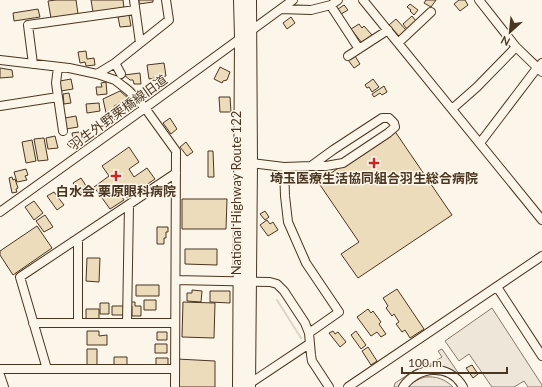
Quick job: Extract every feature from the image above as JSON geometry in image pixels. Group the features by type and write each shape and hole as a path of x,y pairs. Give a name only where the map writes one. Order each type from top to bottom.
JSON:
{"highway":[{"name":"National Highway Route 122","path":"240,0 246,34 251,164 245,281"},
{"name":"National Highway Route 122","path":"246,386 246,34 250,0"}],"street":[{"path":"134,0 140,43"},
{"path":"97,74 115,63 169,20 166,0"},
{"name":"羽生外野栗橋線旧道","path":"0,212 293,0"},
{"path":"280,10 311,10 330,6 338,0"},
{"path":"363,0 480,143 539,210 542,220"},
{"path":"479,0 516,47 540,67 480,143"},
{"path":"330,6 359,49"},
{"path":"33,64 28,25 136,10"},
{"path":"398,43 430,12"},
{"path":"348,56 388,30"},
{"path":"452,109 477,87 516,47"},
{"path":"0,60 58,67 97,74 115,80 129,91 145,108 176,151 175,387"},
{"path":"115,63 120,74"},
{"path":"58,67 56,83 63,131"},
{"path":"0,106 58,97"},
{"path":"251,164 284,167 326,166 343,163 388,133 395,127 394,123 389,118 382,118 311,166"},
{"path":"284,167 288,222 306,263 339,312 309,333"},
{"path":"47,370 20,277 176,173"},
{"path":"127,323 129,205"},
{"path":"78,239 78,323"},
{"path":"348,387 542,256"},
{"path":"176,280 245,281 270,282 277,284 284,291 302,319 309,333 312,361 329,387"},
{"path":"496,287 542,356"},
{"path":"34,323 175,323"},
{"path":"246,386 310,344"},
{"path":"0,369 175,369"},
{"path":"403,387 407,380 418,373 427,370 437,370 446,372 453,376 463,387"},
{"path":"0,375 4,387"}],"shaded area":[{"path":"492,308 542,387 528,387 524,381 514,387 492,387 469,354 459,361 445,341"},
{"path":"442,349 459,374 455,376 435,367 399,387 394,387 395,383 426,363 431,364 442,357 438,351"},
{"path":"425,377 440,379 453,387 407,387"}],"building":[{"path":"76,0 78,14 51,18 48,1"},
{"path":"91,0 123,0 124,8 93,12"},
{"path":"139,0 153,0 153,2 139,4"},
{"path":"426,0 436,0 431,7 424,3"},
{"path":"459,0 465,0 468,5 460,11 454,4"},
{"path":"410,4 418,10 414,15 407,7"},
{"path":"344,5 348,10 341,14 338,9"},
{"path":"38,9 40,17 14,21 13,13"},
{"path":"129,15 131,26 120,27 118,17"},
{"path":"412,16 416,21 407,29 403,24"},
{"path":"291,17 295,23 287,29 283,23"},
{"path":"396,19 406,30 399,36 389,25"},
{"path":"359,24 362,28 364,26 372,35 362,43 351,29"},
{"path":"86,51 87,59 94,58 95,65 86,66 85,62 80,63 78,52"},
{"path":"355,56 360,64 354,68 348,60"},
{"path":"164,63 166,76 149,79 147,65"},
{"path":"220,67 230,72 227,80 223,81 222,83 214,79"},
{"path":"0,68 12,70 13,77 0,78"},
{"path":"140,73 141,84 134,84 133,80 130,80 124,75"},
{"path":"71,79 73,89 61,91 60,81"},
{"path":"373,79 379,87 372,92 369,87 367,88 365,85"},
{"path":"106,82 107,94 97,95 96,87 102,87 101,83"},
{"path":"384,86 387,92 382,95 380,93 374,97 372,94"},
{"path":"120,91 129,99 114,106 116,118 113,121 108,122 103,99"},
{"path":"69,93 71,103 64,104 63,94"},
{"path":"219,97 230,97 231,112 220,112"},
{"path":"99,103 100,111 87,113 86,104"},
{"path":"76,116 78,127 66,129 65,118"},
{"path":"170,118 177,129 171,134 163,123"},
{"path":"394,130 452,215 358,278 341,254 359,242 318,182"},
{"path":"79,132 86,141 74,150 67,144 73,140 72,133"},
{"path":"55,136 58,148 48,149 46,138"},
{"path":"44,138 48,160 38,161 34,139"},
{"path":"32,140 36,161 26,163 22,142"},
{"path":"186,142 193,152 187,156 180,147"},
{"path":"129,147 139,162 129,169 134,177 147,168 155,179 127,198 119,185 116,187 124,200 110,209 94,187 109,176 102,166"},
{"path":"208,151 213,151 214,177 208,177"},
{"path":"26,169 28,175 25,176 27,180 17,182 14,172"},
{"path":"12,177 13,180 15,179 18,188 16,189 17,192 12,193 9,178"},
{"path":"81,178 88,189 81,193 73,183"},
{"path":"54,192 64,205 57,210 47,196"},
{"path":"182,199 227,199 226,229 182,229"},
{"path":"34,201 43,213 34,220 25,207"},
{"path":"265,211 269,217 265,220 260,214"},
{"path":"45,215 53,227 44,232 36,221"},
{"path":"267,220 270,224 273,222 278,230 268,236 260,225"},
{"path":"37,226 52,248 13,275 0,255 0,251"},
{"path":"157,227 168,227 166,238 164,238 164,244 157,244"},
{"path":"185,249 217,249 217,265 185,264"},
{"path":"87,258 100,258 99,282 86,281"},
{"path":"136,285 159,285 159,296 136,296"},
{"path":"397,289 424,329 410,338 405,330 402,332 396,324 399,322 394,314 392,316 386,308 388,306 383,298"},
{"path":"192,290 202,291 201,302 187,301 187,293 192,293"},
{"path":"210,291 230,291 230,303 210,302"},
{"path":"144,300 156,300 156,310 144,310"},
{"path":"131,302 135,302 135,306 141,306 141,316 132,316"},
{"path":"183,302 215,303 214,338 182,337"},
{"path":"100,303 109,303 109,314 100,314"},
{"path":"112,306 124,306 124,315 112,315"},
{"path":"86,309 99,309 99,319 86,319"},
{"path":"368,309 371,313 373,311 381,322 379,324 386,334 381,337 377,332 371,336 357,317"},
{"path":"87,331 99,331 99,336 107,335 107,345 87,345"},
{"path":"333,331 335,334 338,332 346,342 340,347 329,333"},
{"path":"356,331 366,345 361,349 351,335"},
{"path":"157,332 167,332 167,340 157,340"},
{"path":"155,344 167,344 167,353 155,353"},
{"path":"368,347 377,361 371,365 362,351"},
{"path":"87,349 97,349 97,365 87,365"},
{"path":"114,357 127,357 127,365 114,365"},
{"path":"156,358 168,358 168,366 156,365"},
{"path":"177,359 215,361 215,387 177,387"},
{"path":"472,365 478,374 473,378 466,368"}],"waterway":[{"path":"127,83 142,99"},
{"path":"277,300 301,338"}],"place":[{"name":"埼玉医療生活協同組合羽生総合病院","path":"374,163"},
{"name":"白水会 栗原眼科病院","path":"116,176"}]}
